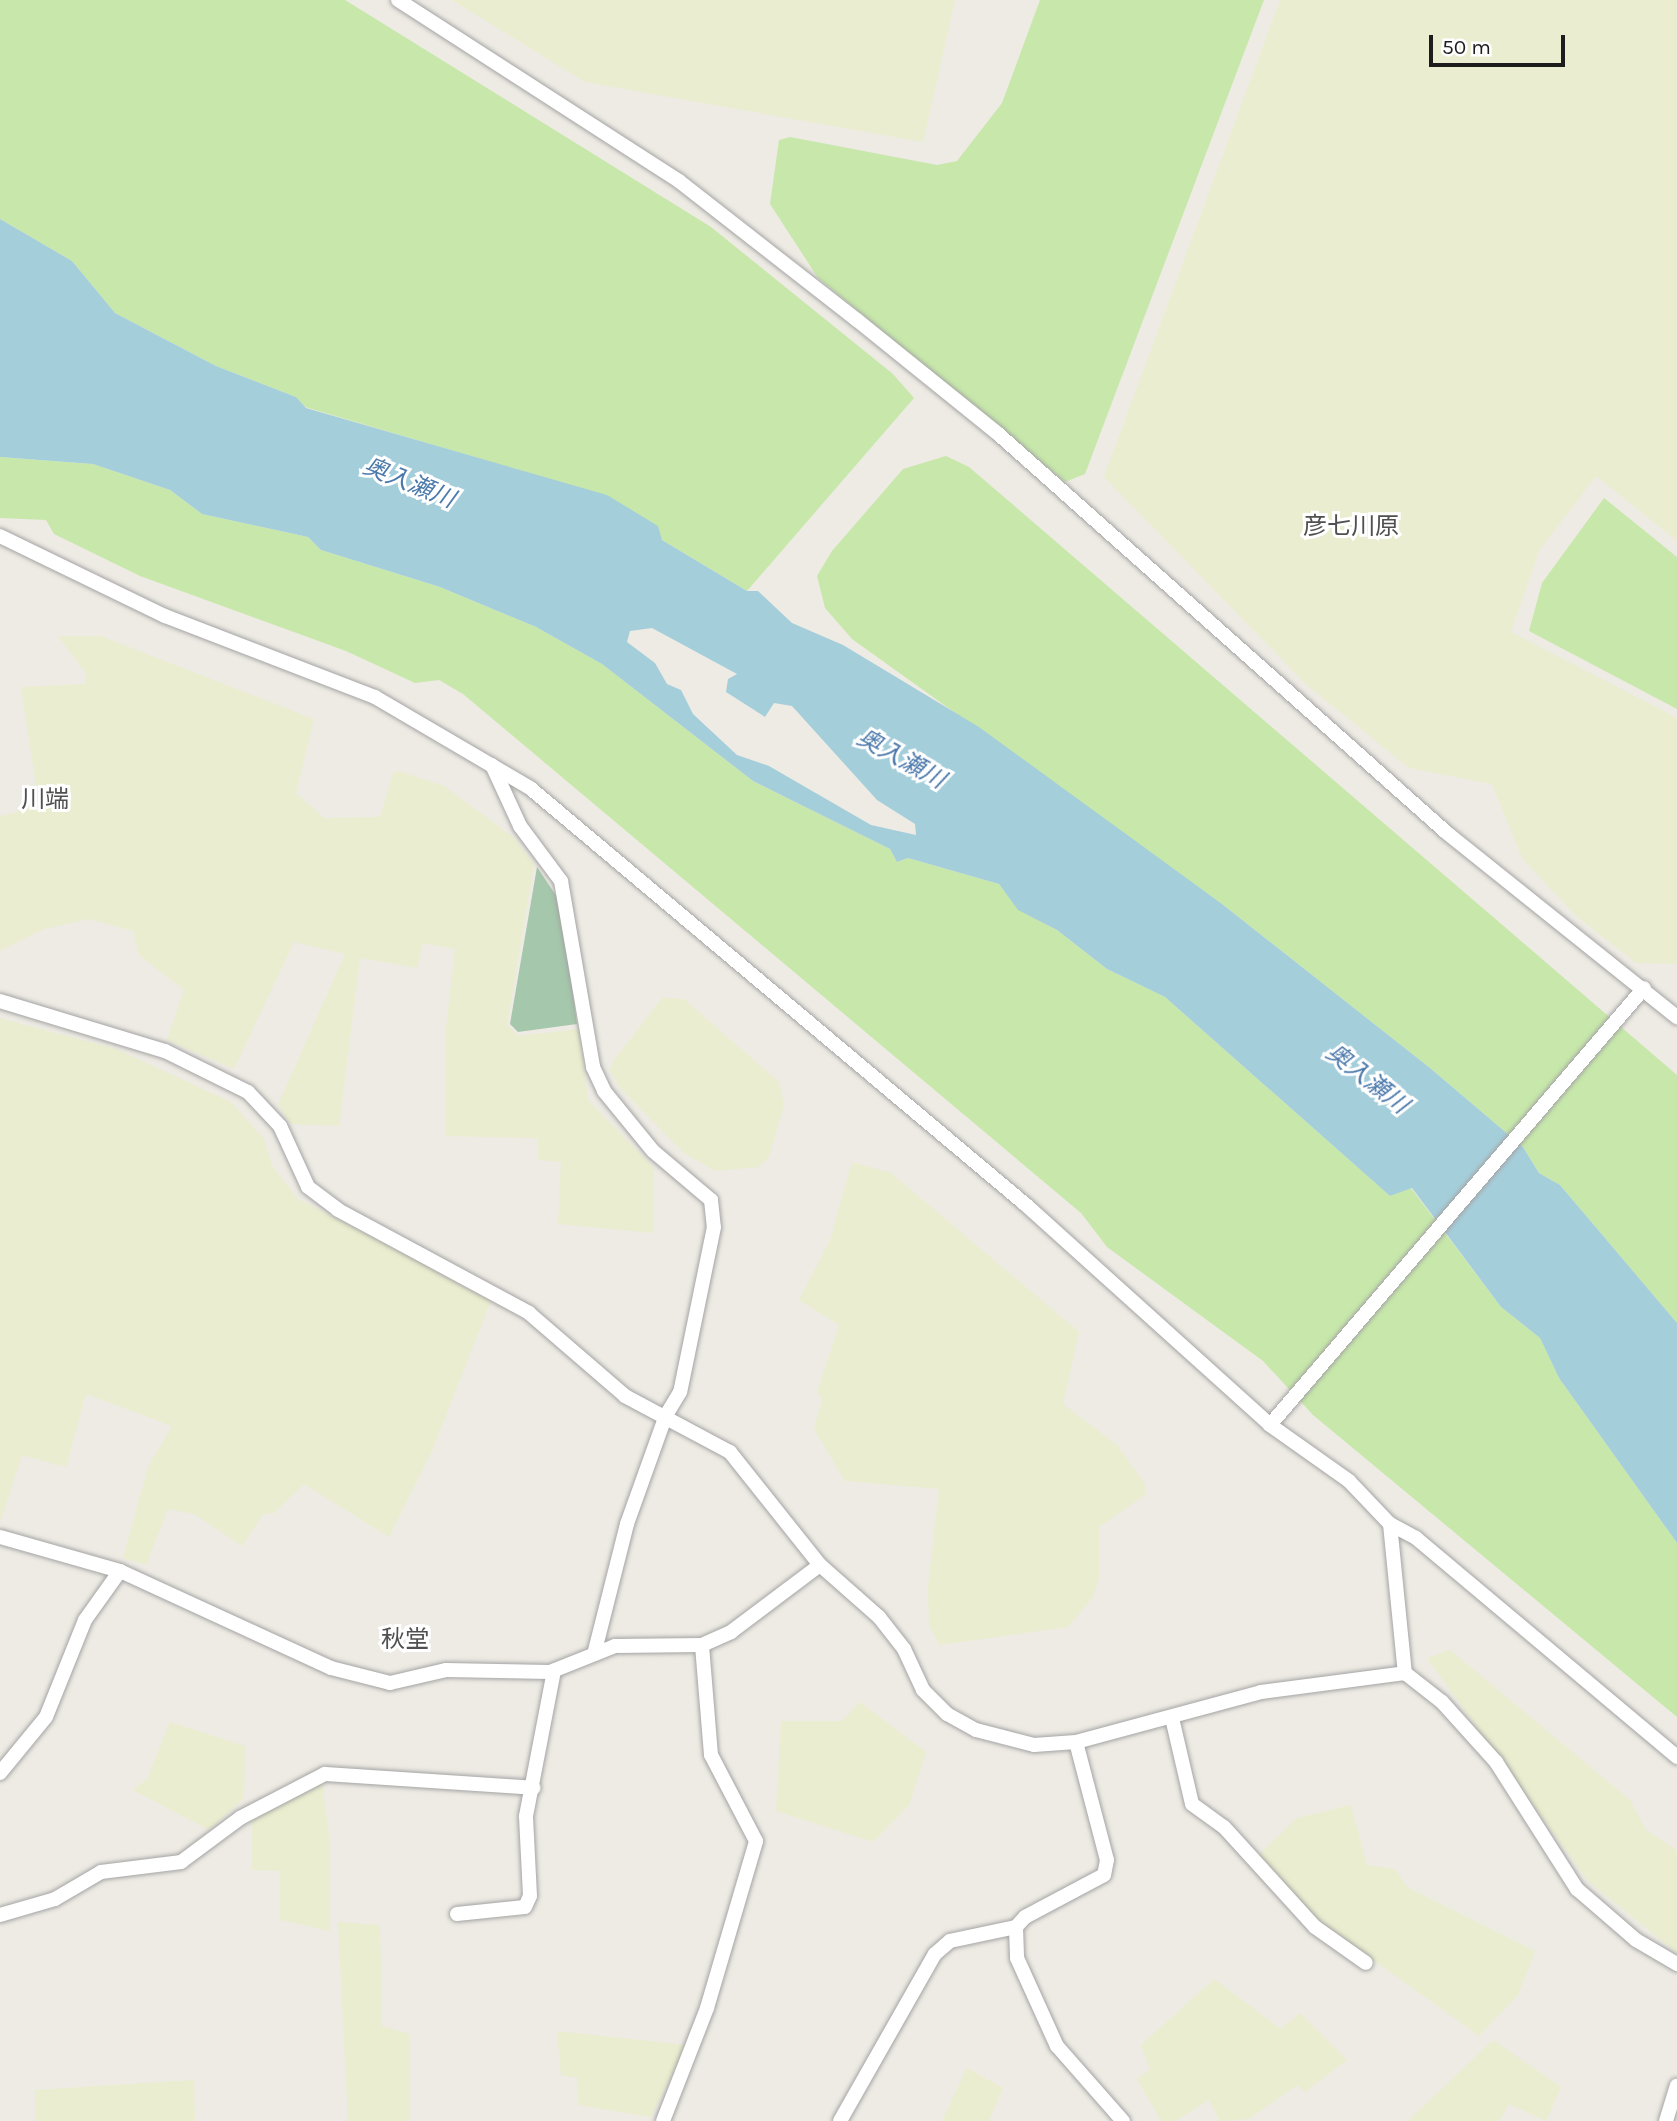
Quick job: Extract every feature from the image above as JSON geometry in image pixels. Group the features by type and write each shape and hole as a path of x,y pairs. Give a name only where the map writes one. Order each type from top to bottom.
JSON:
{"street":[{"path":"398,0 679,181 857,320 996,432 1536,909 1644,988 1677,1017"},
{"path":"0,536 164,615 375,698 530,788 1349,1481 1390,1524 1416,1538 1677,1757"},
{"path":"492,765 520,825 561,881 593,1067 604,1091 653,1151 711,1200 711,1260 680,1392 666,1415 616,1561 594,1654"},
{"path":"1274,1420 1631,997 1644,988"},
{"path":"0,1000 165,1051 248,1092 280,1126 303,1180 328,1202 529,1313 625,1396 695,1428 754,1475 820,1565 879,1617 941,1710 976,1730 1034,1745 1076,1742 1261,1692 1405,1673 1442,1702 1496,1762 1577,1889 1636,1940 1677,1964"},
{"path":"1390,1524 1405,1673"},
{"path":"0,1537 120,1571 366,1681 421,1679 446,1671 554,1671 594,1654 636,1644 702,1645 731,1632 820,1565"},
{"path":"0,1773 46,1717 85,1620 120,1571"},
{"path":"663,2121 707,2008 756,1841 711,1755 702,1645"},
{"path":"457,1914 525,1907 526,1816 534,1788 554,1671"},
{"path":"1172,1718 1192,1804 1224,1827 1315,1927 1366,1964"},
{"path":"840,2121 935,1954 950,1941 1016,1927 1104,1875 1107,1860 1076,1742"},
{"path":"0,1915 55,1899 101,1872 181,1862 240,1818 326,1774 534,1788"},
{"path":"1016,1927 1022,1978 1057,2046 1123,2121"},
{"path":"1666,2121 1677,2086"}],"green space":[{"path":"0,0 345,0 711,227 893,374 914,398 747,591 662,540 607,496 305,407 296,397 216,366 115,313 72,261 0,219"},
{"path":"452,0 955,0 923,142 585,82"},
{"path":"1040,0 1264,0 1085,474 1065,482 818,278 770,204 779,140 790,137 937,165 957,161 1002,103"},
{"path":"1280,0 1677,0 1677,541 1596,476 1539,551 1511,632 1677,718 1677,964 1636,963 1576,916 1522,858 1492,784 1409,768 1307,685 1104,477"},
{"path":"946,456 969,467 1677,1075 1677,1323 1560,1185 1539,1173 1523,1147 1430,1068 1222,904 852,639 825,608 817,576 832,551 903,469"},
{"path":"0,457 93,464 170,490 202,514 308,537 321,550 440,587 536,627 602,664 753,781 890,849 897,862 908,858 999,884 1019,910 1057,930 1107,969 1165,997 1390,1196 1411,1188 1501,1307 1540,1338 1559,1378 1677,1543 1677,1717 1313,1415 1263,1361 1107,1247 1081,1213 463,694 439,680 415,683 346,651 140,576 54,534 46,520 0,518"},
{"path":"1604,498 1677,557 1677,709 1529,631 1542,583"},
{"path":"58,636 101,636 314,719 296,793 324,818 380,817 393,773 399,771 444,786 513,837 534,864 507,1025 518,1036 579,1029 588,1100 654,1168 654,1233 558,1224 561,1162 538,1160 538,1138 446,1136 445,1036 455,949 423,943 417,968 360,958 339,1126 291,1124 278,1105 345,954 294,942 234,1069 167,1040 184,990 139,955 133,931 89,919 44,929 0,951 0,816 39,806 21,687 86,684 85,672"},
{"path":"537,867 561,903 577,1024 518,1032 510,1024"},
{"path":"662,998 684,999 779,1082 784,1105 769,1157 759,1167 715,1171 684,1153 621,1089 610,1070 614,1060"},
{"path":"0,1018 116,1049 231,1102 264,1139 272,1166 298,1199 492,1298 432,1451 389,1537 304,1484 274,1513 263,1514 242,1546 194,1514 168,1509 146,1565 123,1558 148,1467 172,1426 86,1394 66,1467 22,1455 0,1522"},
{"path":"852,1162 891,1173 1079,1332 1063,1404 1117,1445 1145,1484 1145,1495 1099,1527 1099,1578 1093,1597 1068,1627 939,1645 929,1624 928,1587 939,1489 845,1481 814,1429 822,1399 817,1392 839,1325 799,1300 830,1240"},
{"path":"1450,1650 1630,1800 1646,1830 1677,1850 1677,1953 1588,1881 1427,1658"},
{"path":"860,1702 926,1752 909,1805 873,1842 776,1811 781,1721 842,1721"},
{"path":"170,1722 245,1746 244,1798 209,1830 133,1790 147,1779"},
{"path":"322,1782 330,1844 330,1931 280,1920 280,1871 252,1870 252,1818"},
{"path":"1351,1805 1367,1865 1395,1869 1407,1887 1535,1951 1518,1995 1479,2036 1315,1918 1257,1857 1297,1818"},
{"path":"338,1922 380,1925 382,2026 410,2034 410,2121 348,2121"},
{"path":"1214,1979 1281,2029 1300,2013 1347,2060 1305,2092 1297,2085 1249,2119 1220,2121 1209,2100 1175,2121 1161,2121 1137,2079 1150,2069 1141,2045"},
{"path":"557,2031 686,2045 651,2117 578,2105 577,2077 561,2076"},
{"path":"1493,2040 1561,2087 1546,2121 1509,2104 1499,2121 1408,2121"},
{"path":"967,2068 1003,2088 989,2121 942,2121"},
{"path":"194,2080 195,2121 36,2121 35,2090"}],"water":[{"name":"奥入瀬川","path":"0,219 72,261 115,313 216,366 296,397 306,408 607,495 658,526 662,540 747,591 758,591 792,623 843,645 979,727 1222,904 1430,1068 1523,1147 1539,1173 1560,1185 1677,1323 1677,1543 1559,1378 1540,1338 1501,1307 1412,1188 1390,1196 1165,997 1107,969 1057,930 1018,910 999,884 908,858 897,862 890,849 753,781 602,664 536,627 440,587 321,550 308,537 202,514 170,490 93,464 0,457","holes":["652,628 737,674 728,679 726,692 765,717 774,703 792,706 877,800 915,824 916,835 871,825 769,766 737,755 693,714 681,690 667,684 655,663 627,642 630,631"]}],"district":[{"name":"彦七川原","path":"1351,527"},
{"name":"川端","path":"45,800"},
{"name":"秋堂","path":"405,1640"}]}
